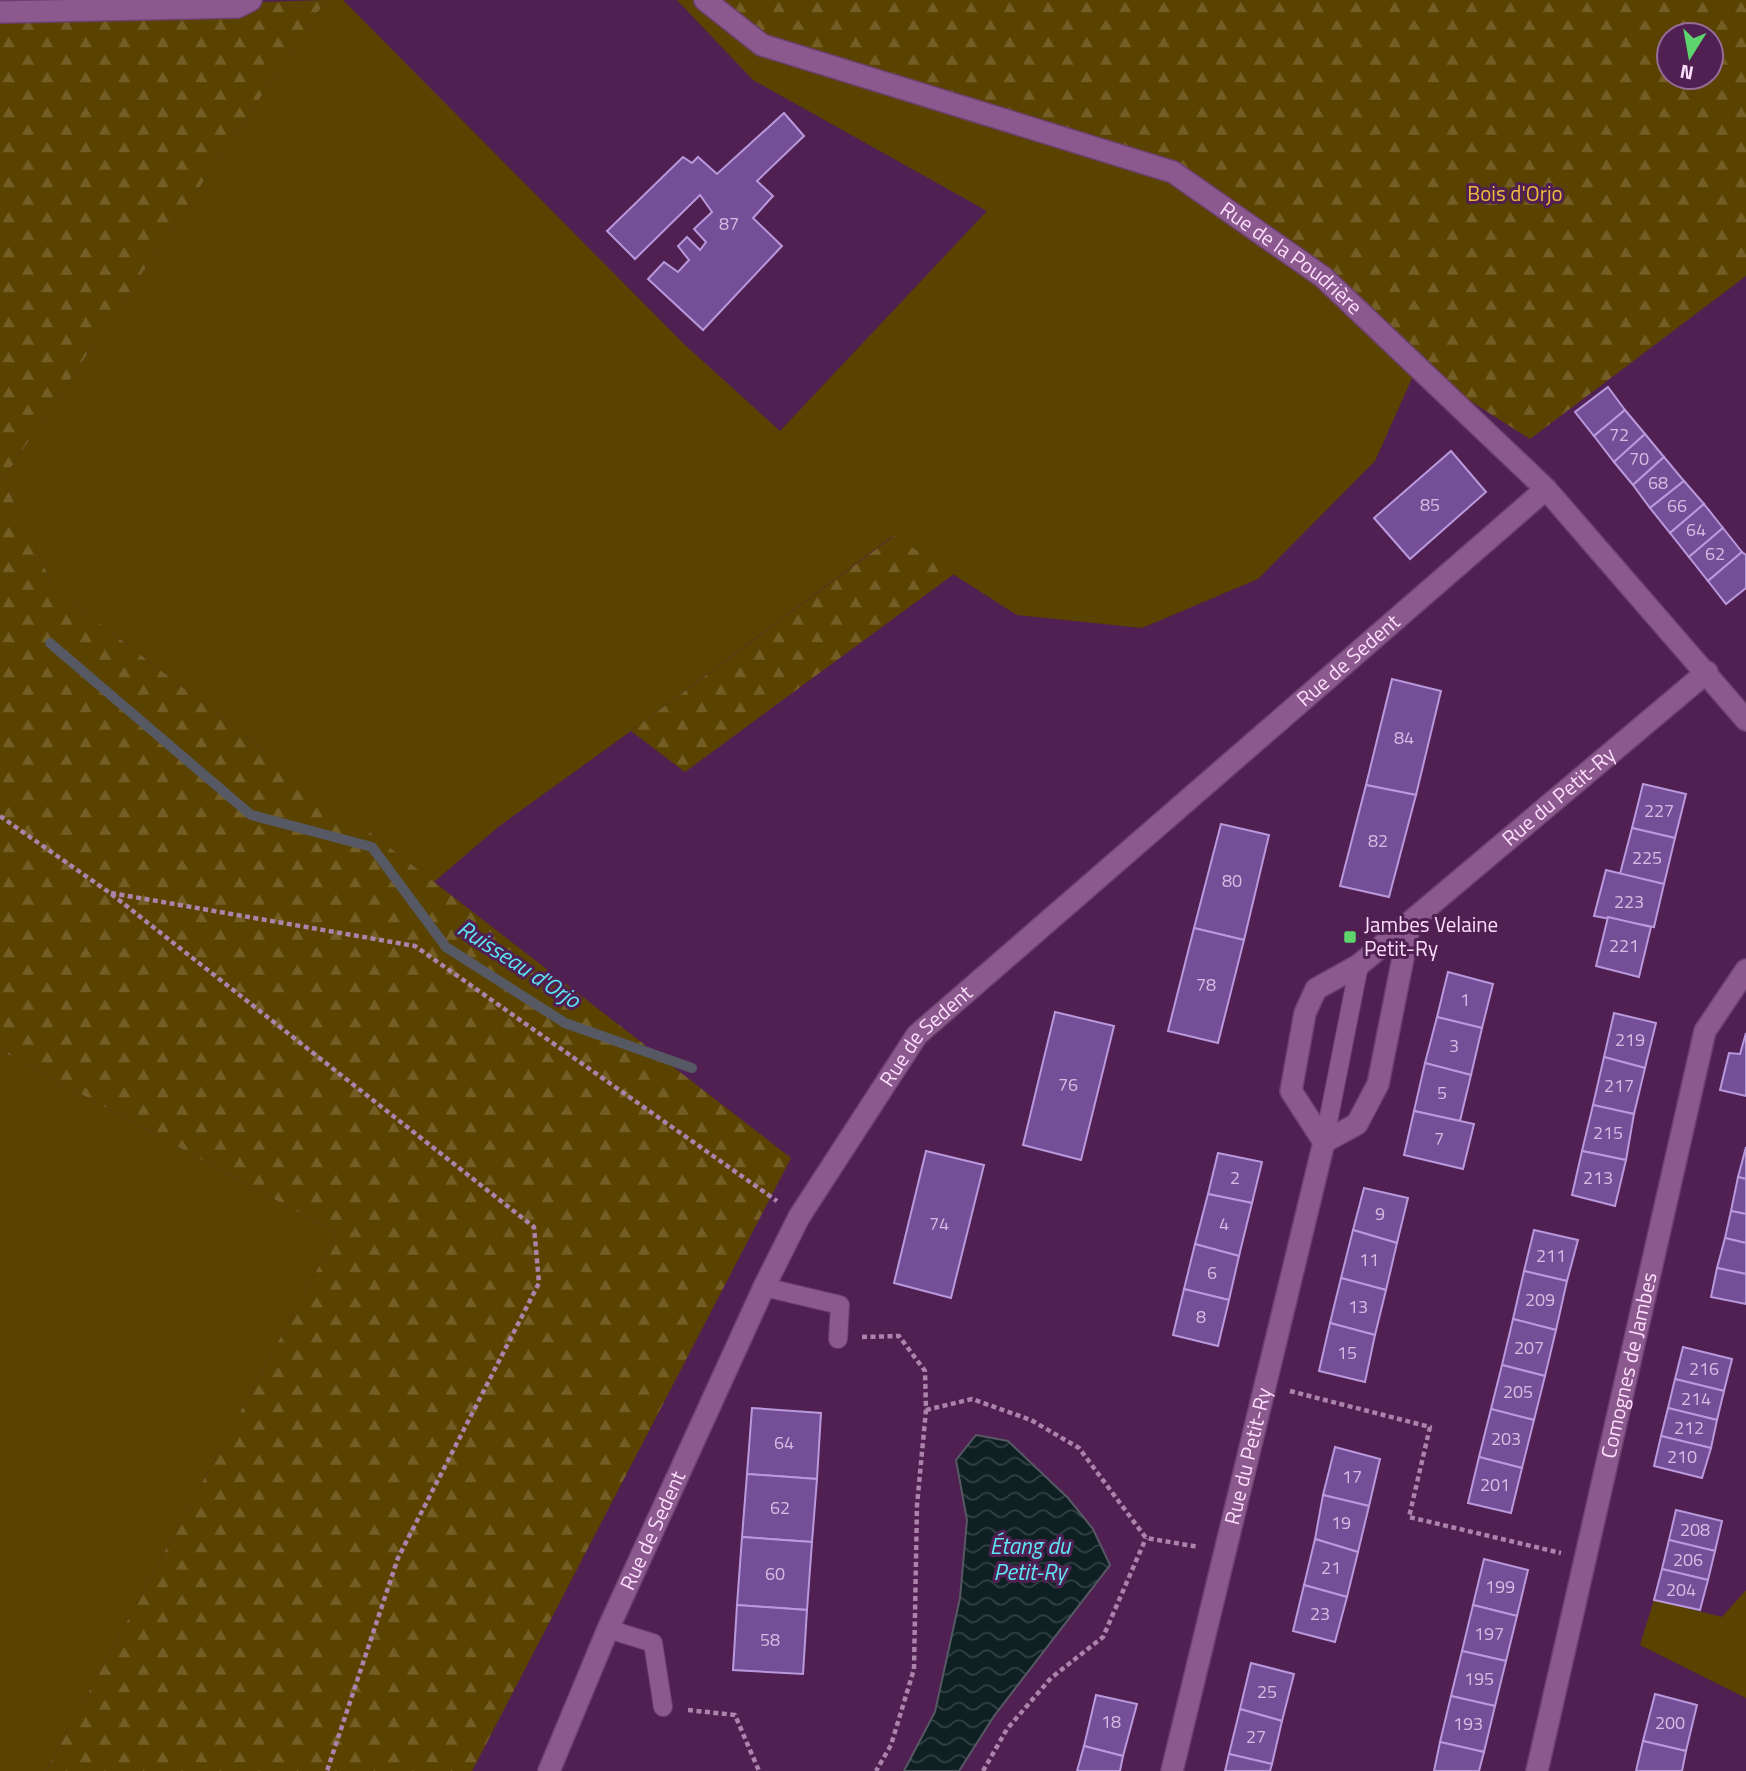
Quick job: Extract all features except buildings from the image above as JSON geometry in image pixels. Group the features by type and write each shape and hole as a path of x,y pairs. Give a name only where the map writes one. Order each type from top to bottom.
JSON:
{"street":[{"path":"0,12 237,7 251,0"},
{"name":"Rue de la Poudrière","path":"705,0 762,45 1173,172 1323,277 1546,489 1746,720"},
{"name":"Rue de Sedent","path":"549,1771 608,1629 764,1287 799,1217 917,1035 1546,489"},
{"name":"Rue du Petit-Ry","path":"1172,1771 1324,1142 1291,1091 1305,1013 1316,989 1359,965 1707,672"},
{"path":"1324,1142 1357,1124 1378,1084 1410,923"},
{"name":"Comognes de Jambes","path":"1537,1771 1704,1031 1746,970"}],"lane":[{"name":"Rue du Petit-Ry","path":"1324,1142 1359,965"},
{"path":"764,1287 840,1305 838,1339"},
{"path":"608,1629 653,1643 663,1707"}],"path":[{"path":"0,816 110,893 534,1227 539,1283 398,1558 327,1771"},
{"path":"110,893 415,946 799,1217"},
{"path":"838,1339 899,1336 925,1371 926,1410 917,1505 914,1669 891,1745 876,1771"},
{"path":"1264,1385 1430,1427 1409,1517 1585,1559"},
{"path":"926,1410 972,1399 1031,1420 1079,1448 1146,1538 1225,1551"},
{"path":"983,1771 1007,1729 1051,1678 1103,1637 1146,1538"},
{"path":"663,1707 735,1716 759,1771"}],"green space":[{"path":"0,0 27,0 22,9 326,0 3,479 54,588 791,1158 472,1771 46,1771 337,1233 0,1050"},
{"path":"326,0 343,0 684,344 780,431 987,211 753,80 677,0 705,0 1173,172 1323,277 1417,367 1375,461 1258,579 1142,628 1017,615 893,536 498,827 434,882 54,588 3,479"},
{"name":"Bois d'Orjo","path":"706,0 1746,0 1746,276 1530,439 1417,367 1323,277 1173,172 762,45"},
{"path":"894,536 954,574 685,772 631,731"},
{"path":"0,1050 337,1233 46,1771 0,1771"},
{"path":"1746,1590 1746,1698 1640,1645 1654,1600 1722,1617"}],"water":[{"name":"Étang du Petit-Ry","path":"976,1435 1008,1441 1068,1498 1093,1529 1110,1565 994,1716 959,1771 904,1771 935,1712 960,1598 967,1520 956,1460"}],"waterway":[{"name":"Ruisseau d'Orjo","path":"50,643 251,815 372,847 446,947 565,1023 692,1068"}],"place":[{"name":"Jambes Velaine Petit-Ry","path":"1350,937"}]}
